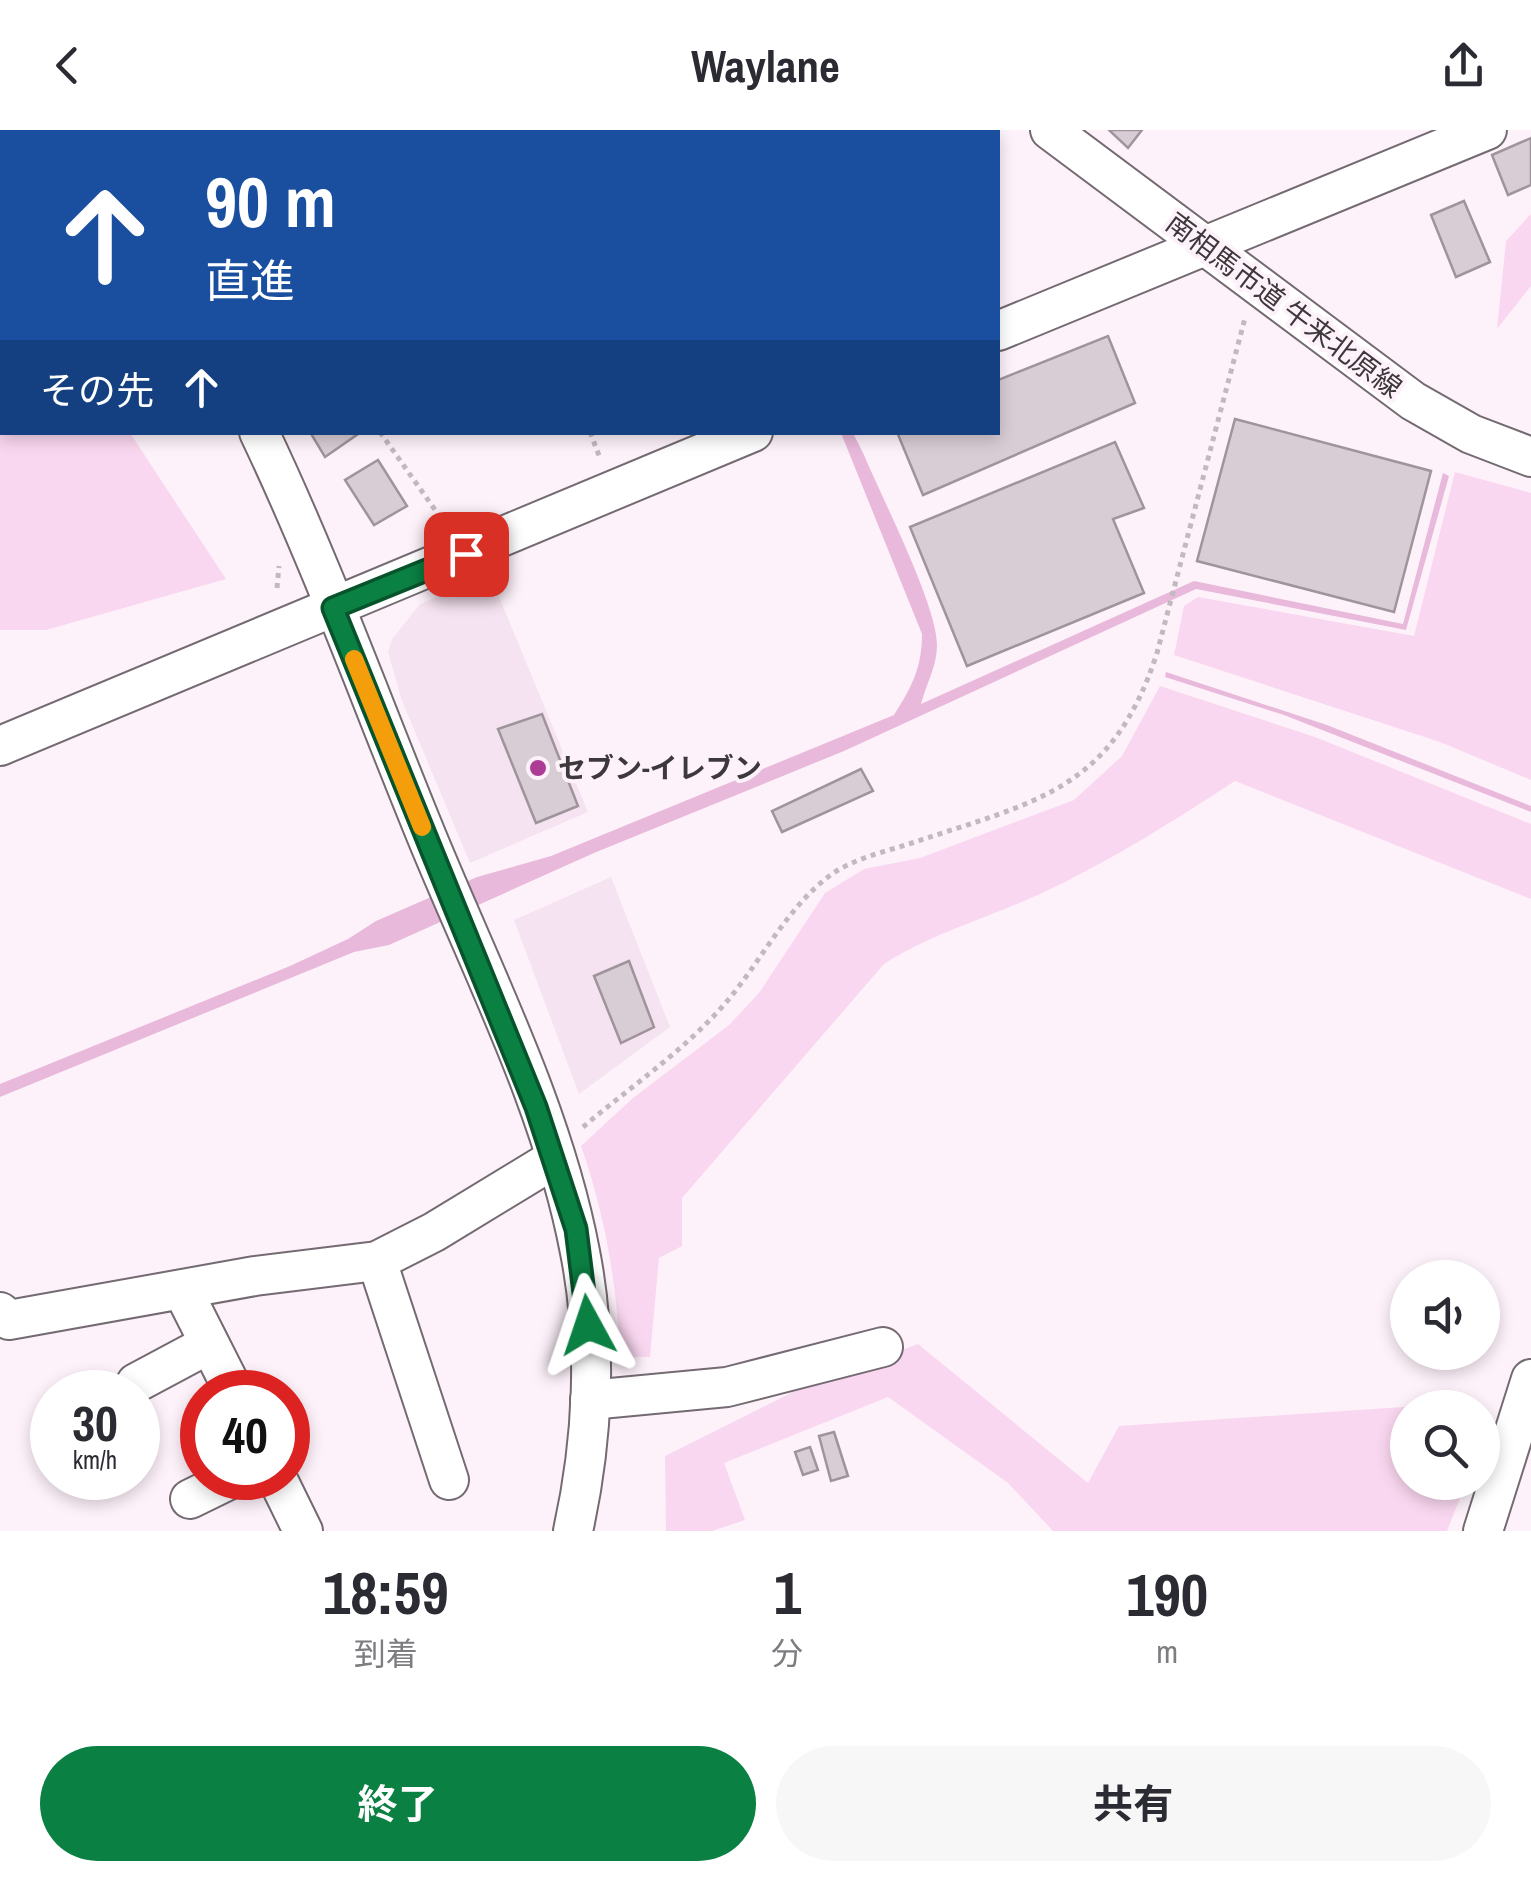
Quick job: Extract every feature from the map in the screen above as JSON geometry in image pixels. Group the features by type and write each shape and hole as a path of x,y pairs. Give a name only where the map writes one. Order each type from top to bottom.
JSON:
{"street":[{"name":"南相馬市道 牛来北原線","path":"1050,130 1428,410 1471,434 1531,457"},
{"path":"1000,329 1486,130"},
{"path":"260,435 514,1046 576,1229 584,1276 590,1400 573,1531"},
{"path":"0,746 747,435"},
{"path":"0,1312 9,1320 255,1276 377,1261 434,1232 554,1159"},
{"path":"377,1261 448,1480"},
{"path":"183,1291 223,1370"},
{"path":"160,1370 209,1344"},
{"path":"590,1400 727,1387 883,1347"},
{"path":"1482,1531 1531,1380"},
{"path":"288,1500 303,1531"}],"path":[{"path":"554,1159 575,1133 718,1012 792,915 827,878 864,859 1061,788 1092,764 1124,729 1143,695 1254,283"},
{"path":"382,435 466,554"}],"shaded area":[{"path":"1531,214 1531,286 1497,329 1506,241"},
{"path":"0,435 131,435 226,579 46,630 0,630"},
{"path":"842,435 854,435 864,455 907,551 935,627 937,653 921,704 1194,581 1403,624 1443,473 1449,476 1406,630 1196,589 844,751 594,853 389,945 354,952 0,1097 0,1084 290,966 376,921 477,877 551,856 894,715 915,676 922,634"},
{"path":"1455,472 1531,493 1531,780 1440,742 1174,655 1184,606 1198,597 1414,636"},
{"path":"490,575 588,812 470,863 402,701 388,652 392,639 420,604"},
{"path":"1166,672 1327,725 1531,806 1531,812 1284,715 1165,677"},
{"path":"1160,686 1315,737 1531,824 1531,899 1235,781 1091,869 922,943 884,964 682,1198 682,1246 659,1258 650,1357 620,1357 608,1250 581,1146 633,1098 729,1025 759,993 825,893 864,869 920,858 1074,800 1122,756"},
{"path":"611,877 670,1027 579,1094 514,920"},
{"path":"918,1344 1088,1483 1119,1426 1390,1408 1390,1500 1459,1500 1447,1531 1053,1531 1008,1483 888,1397 724,1463 745,1520 712,1531 666,1531 665,1456 809,1384"}],"building":[{"path":"1109,130 1142,130 1128,148"},
{"path":"1531,138 1531,185 1508,195 1492,155"},
{"path":"1464,201 1490,262 1456,277 1431,215"},
{"path":"1108,336 1135,403 923,495 898,435 1000,435 1000,379"},
{"path":"1235,419 1431,471 1394,612 1197,561"},
{"path":"312,435 357,435 325,457"},
{"path":"1115,442 1144,508 1113,519 1144,593 967,666 910,527"},
{"path":"378,460 407,506 374,525 345,480"},
{"name":"セブン-イレブン","path":"542,714 578,806 536,823 498,729"},
{"path":"861,769 873,791 782,832 772,811"},
{"path":"629,961 654,1027 621,1043 594,976"},
{"path":"834,1432 848,1476 831,1481 819,1436"},
{"path":"810,1447 818,1470 803,1475 795,1452"}],"slow traffic":[{"path":"354,659 422,827"}],"place":[{"name":"セブン-イレブン","path":"538,768"}],"route":[{"path":"466,554 333,608 536,1107 576,1229 588,1325"}]}
